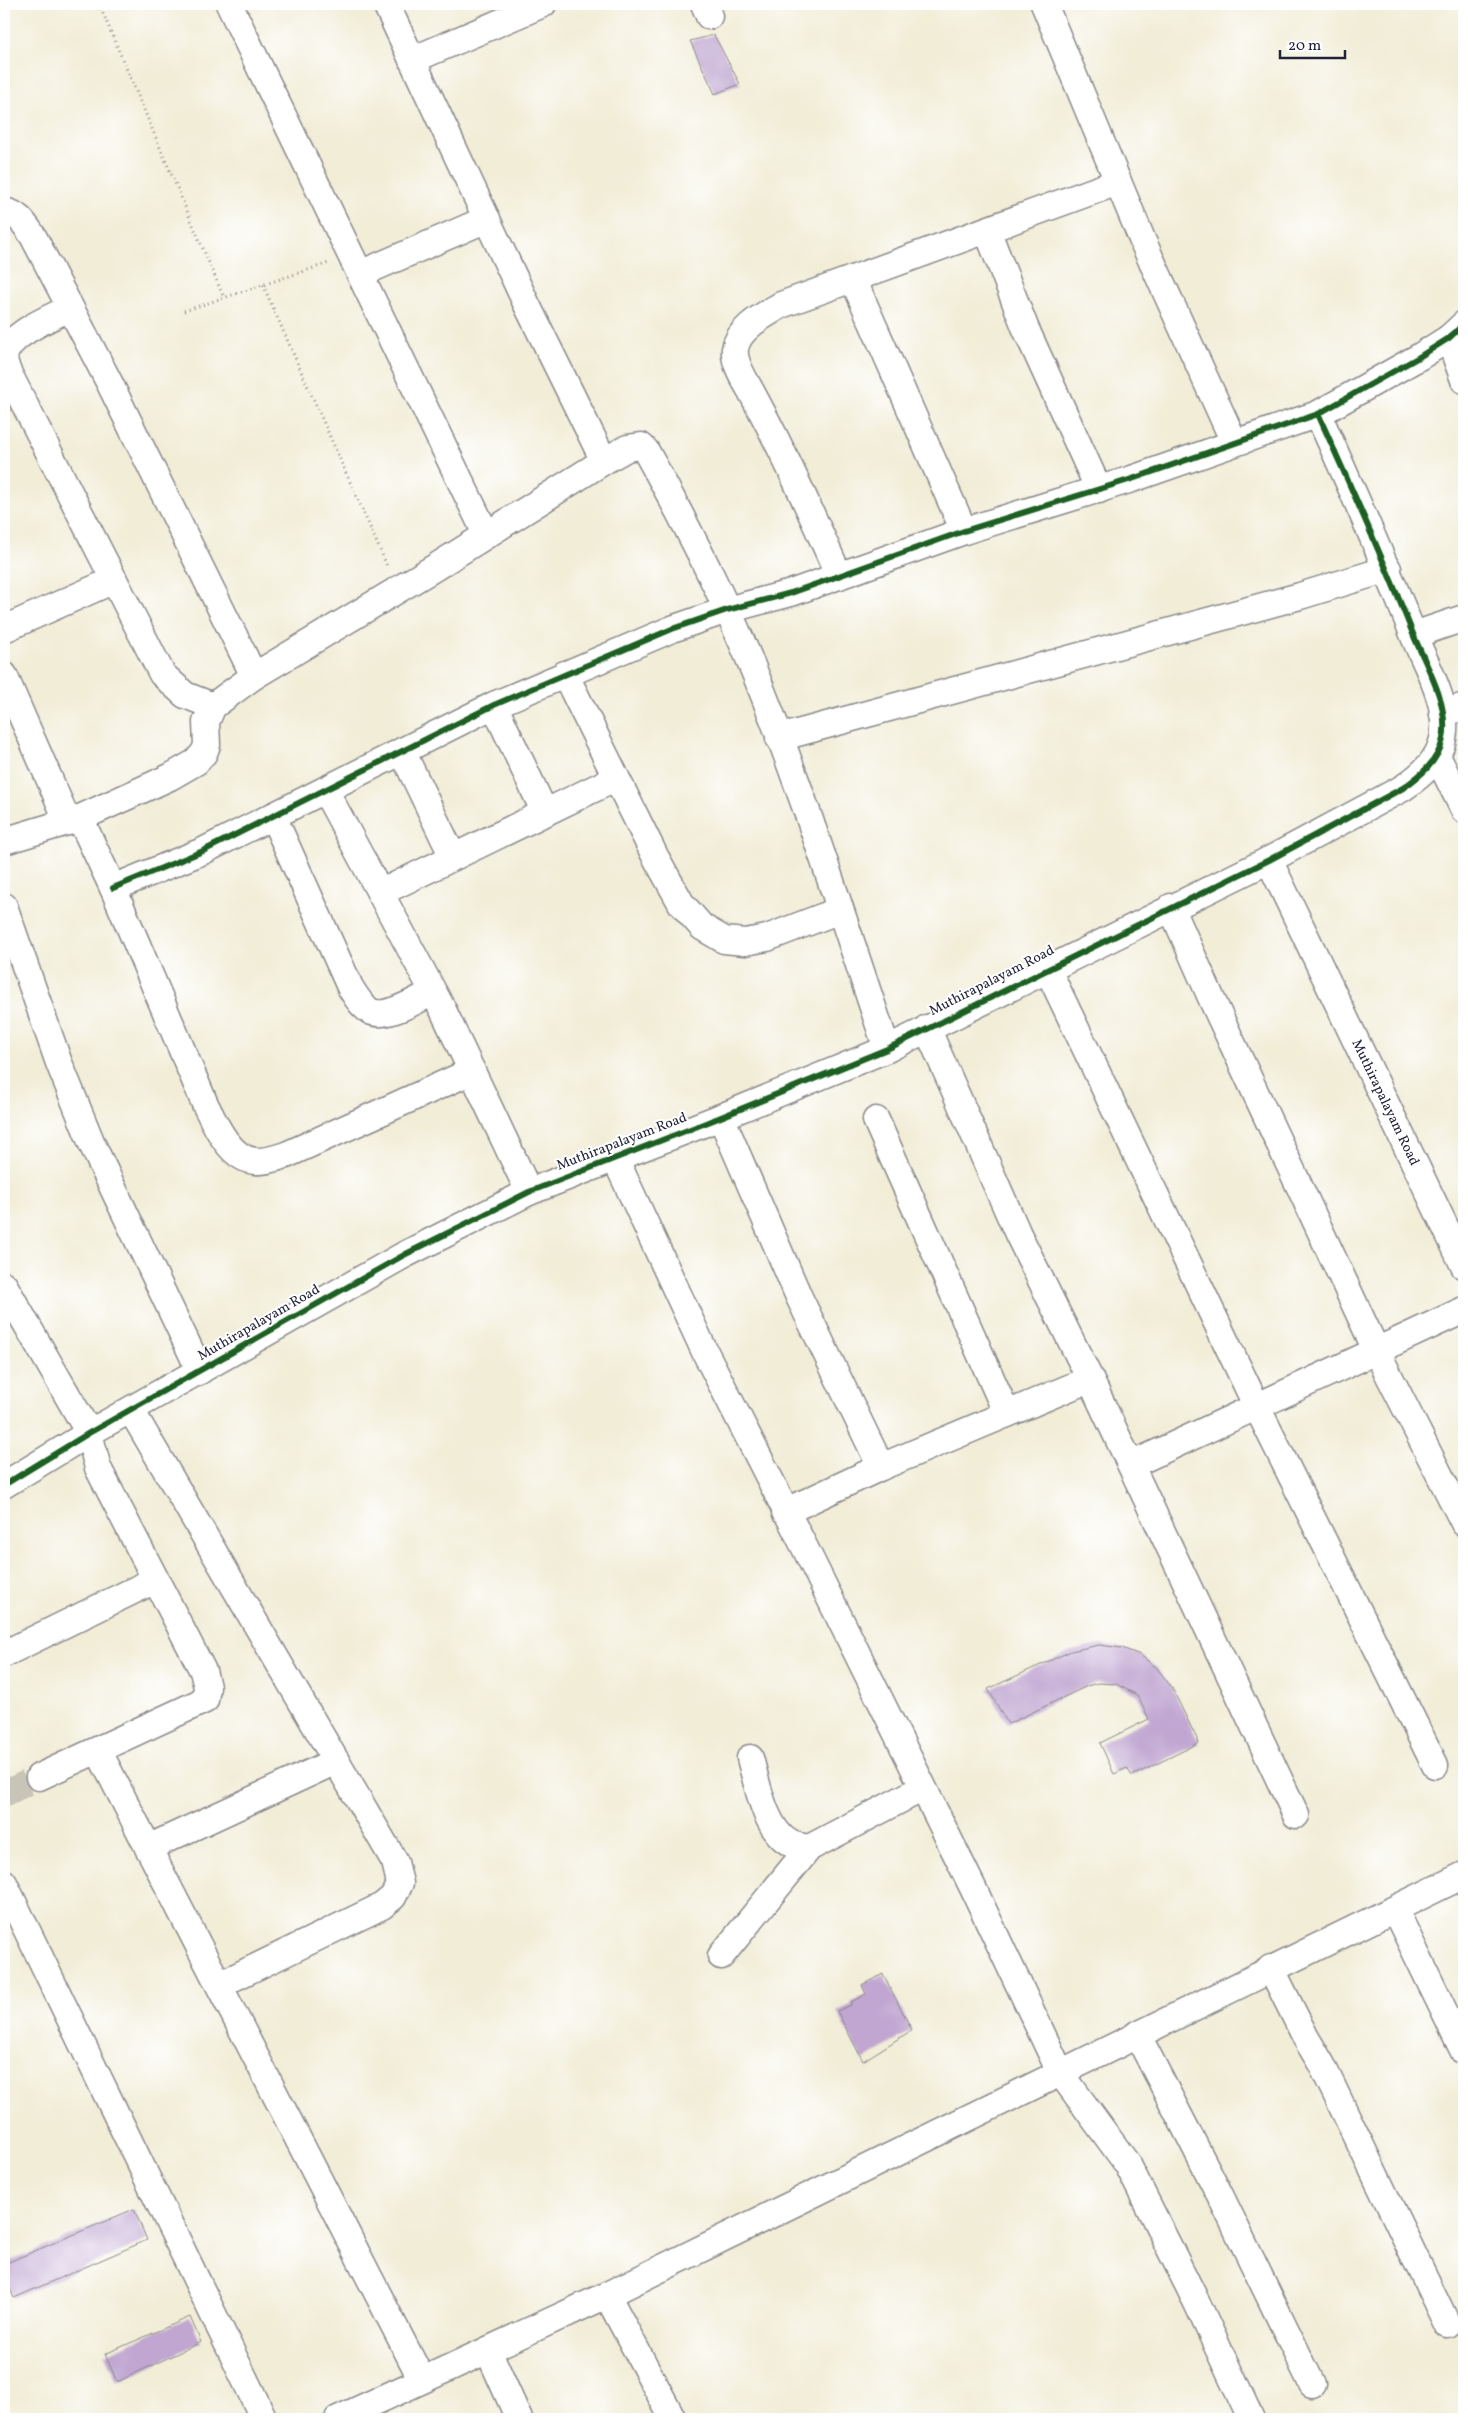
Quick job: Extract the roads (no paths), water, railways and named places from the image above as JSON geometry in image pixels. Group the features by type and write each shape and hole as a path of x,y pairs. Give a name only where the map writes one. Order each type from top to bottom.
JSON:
{"street":[{"path":"229,4 486,534"},
{"path":"386,4 604,461"},
{"path":"412,60 543,4"},
{"path":"1044,4 1195,360 1234,442"},
{"path":"839,576 785,457 739,368 735,350 744,332 756,320 781,305 1118,182"},
{"path":"4,211 13,213 22,220 70,308 112,388 254,676"},
{"path":"360,274 487,219"},
{"path":"987,230 1025,327 1099,490"},
{"path":"853,279 964,531"},
{"path":"70,308 19,336 8,348 4,359 7,370 162,674 185,695 214,706"},
{"path":"113,888 203,851 494,705 672,629 726,610 839,576 964,531 1099,490 1318,414 1404,366 1457,331 1464,380"},
{"path":"1269,860 1403,788 1422,775 1437,756 1454,710 1441,704 1388,569 1318,414"},
{"path":"4,841 74,820 170,777 196,762 204,753 208,736 206,722 214,706 254,676 604,461 633,446 641,446 646,451 694,537 749,660 779,738 887,1048"},
{"path":"779,738 1300,596 1388,569"},
{"path":"4,629 114,580"},
{"path":"1414,635 1464,618"},
{"path":"565,674 655,856 681,903 702,927 724,940 746,942 768,938 840,910"},
{"path":"4,675 74,820 113,888 217,1128 240,1156 254,1161 286,1155 472,1071"},
{"path":"494,705 545,813"},
{"path":"402,751 453,857"},
{"path":"1437,756 1464,810"},
{"path":"380,893 616,778"},
{"path":"325,790 433,992 529,1192"},
{"path":"273,816 350,987 359,1001 371,1012 381,1013 396,1010 433,992"},
{"name":"Muthirapalayam Road","path":"4,1485 89,1433 404,1255 529,1192 721,1117 887,1048 1269,860 1464,1266"},
{"path":"4,906 59,1062 92,1144 200,1371"},
{"path":"1171,907 1213,1002 1377,1352 1464,1523"},
{"path":"1047,968 1257,1407 1435,1764"},
{"path":"927,1028 1018,1234 1090,1379 1296,1815"},
{"path":"721,1117 803,1305 880,1467"},
{"path":"876,1120 1007,1414"},
{"path":"615,1158 704,1350 805,1548 1060,2072 1128,2164 1197,2303 1251,2419"},
{"path":"4,1285 89,1433 98,1468 203,1672 207,1687 205,1700 39,1778"},
{"path":"1131,1465 1464,1310"},
{"path":"785,1512 880,1467 1090,1379"},
{"path":"132,1410 395,1862 400,1882 393,1897 382,1906 219,1985"},
{"path":"4,1654 155,1580"},
{"path":"98,1750 422,2380"},
{"path":"750,1758 760,1794 776,1830 789,1843 809,1848"},
{"path":"148,1848 336,1761"},
{"path":"721,1956 809,1848 923,1788"},
{"path":"338,2419 366,2413 422,2380 607,2295 1464,1875"},
{"path":"4,1883 264,2419"},
{"path":"1395,1910 1464,2052"},
{"path":"1271,1968 1306,2038 1322,2065 1447,2324"},
{"path":"1137,2034 1232,2220 1312,2384"},
{"path":"607,2295 673,2419"},
{"path":"488,2350 519,2419"}],"tunnel":[{"path":"4,1794 39,1777"}]}
